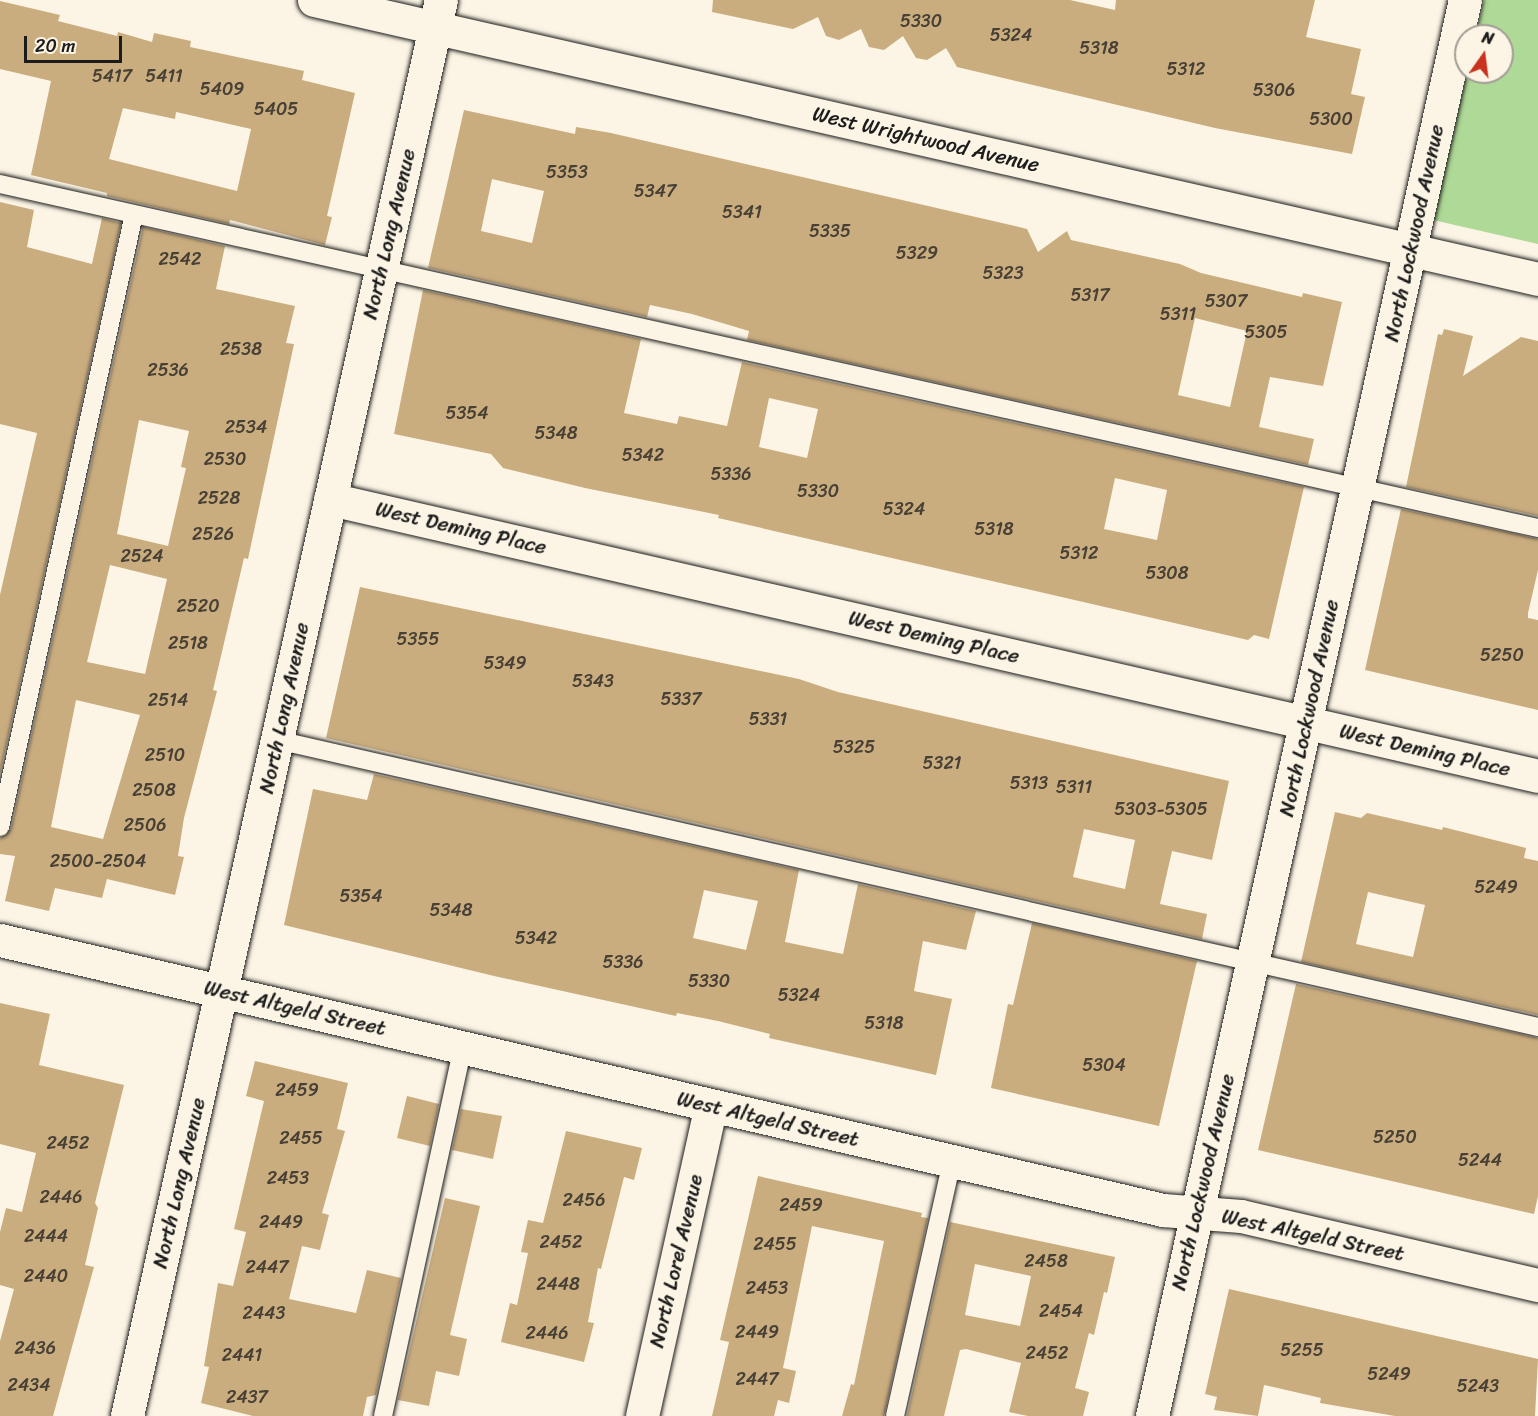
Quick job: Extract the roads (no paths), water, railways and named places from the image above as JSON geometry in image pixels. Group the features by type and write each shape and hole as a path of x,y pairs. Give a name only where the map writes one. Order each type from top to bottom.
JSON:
{"street":[{"name":"West Wrightwood Avenue","path":"314,0 438,14 1538,279"},
{"name":"North Lockwood Avenue","path":"1152,1416 1465,0"},
{"name":"North Long Avenue","path":"127,1416 438,14"},
{"name":"West Deming Place","path":"330,499 1538,776"},
{"name":"West Altgeld Street","path":"0,940 1163,1210 1241,1215 1538,1285"},
{"name":"North Lorel Avenue","path":"642,1416 711,1106"}],"lane":[{"path":"0,184 1538,528"},
{"path":"0,827 134,214"},
{"path":"277,740 1538,1027"},
{"path":"383,1416 463,1047"},
{"path":"895,1416 952,1161"}]}
